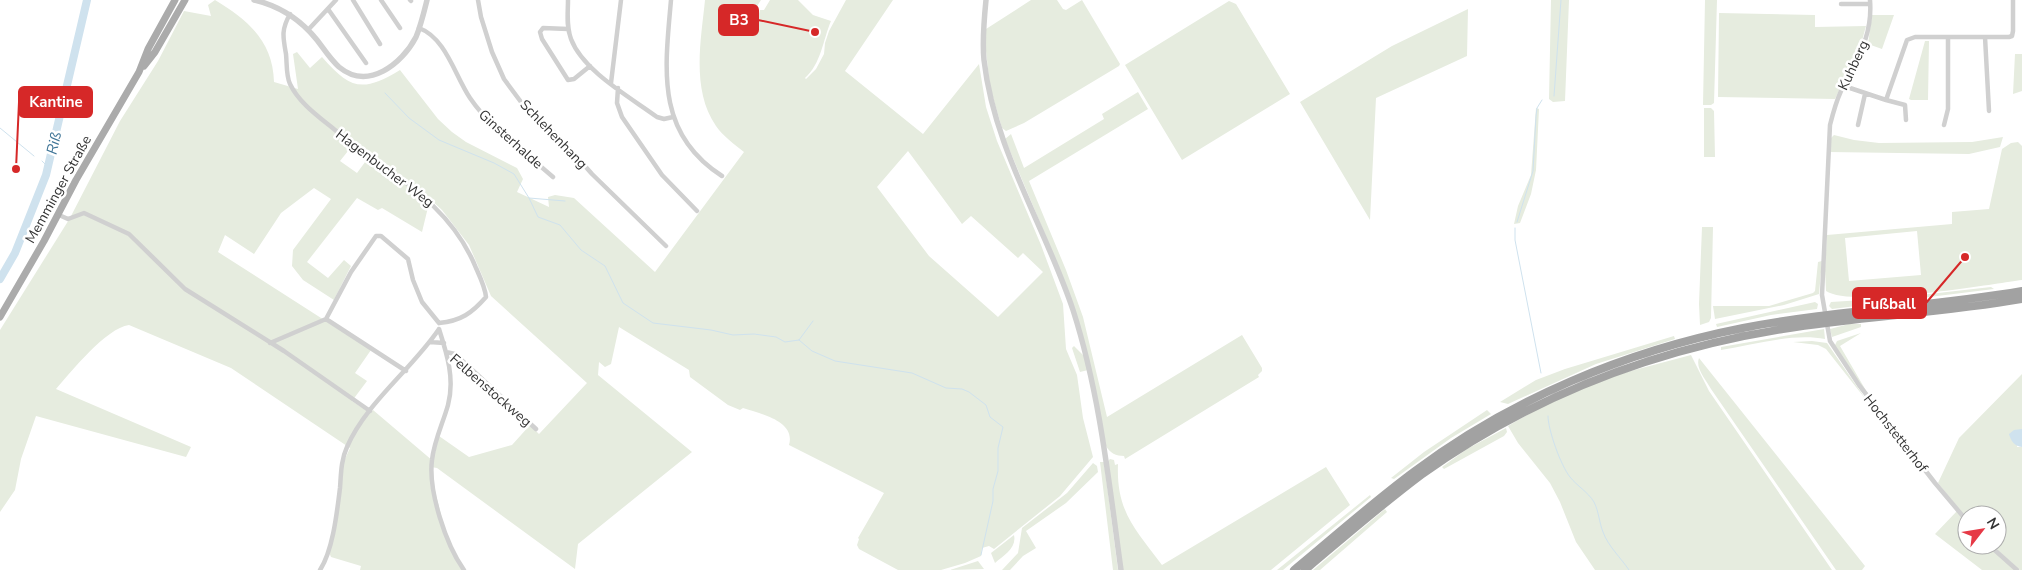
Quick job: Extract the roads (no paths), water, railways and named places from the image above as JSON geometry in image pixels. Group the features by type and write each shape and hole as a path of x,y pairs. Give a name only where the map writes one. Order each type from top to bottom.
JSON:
{"highway":[{"path":"1294,570 1415,470 1447,448 1580,377 1624,360 1707,336 1783,321 2022,291"},
{"path":"1510,415 1627,366 1732,338 1838,321 2022,299"},
{"path":"1305,570 1421,475 1496,423"}],"main road":[{"name":"Memminger Straße","path":"139,72 148,49 175,0"},
{"name":"Memminger Straße","path":"0,317 59,215 76,180 139,72 155,52 185,0"}],"street":[{"path":"254,0 271,5 290,14 308,30 340,68 361,77 377,74 395,62 411,44 419,28 427,0"},
{"path":"308,30 336,0"},
{"path":"353,0 380,44"},
{"path":"381,0 400,28"},
{"name":"Schlehenhang","path":"478,0 481,17 492,52 504,79 521,102 561,139 592,174 666,246"},
{"path":"568,0 568,29 576,50 590,66 657,117 664,120 673,117"},
{"path":"611,83 621,0"},
{"path":"671,0 666,69 668,95 673,117 692,150 711,169 722,176"},
{"path":"986,0 984,59 992,106 1002,137 1055,263 1082,341 1101,424 1121,570"},
{"path":"1886,100 1907,40 1912,37 2012,36 2013,0"},
{"name":"Kuhberg","path":"1823,304 1830,124 1844,86 1864,44 1870,19 1870,2 1841,4"},
{"path":"328,9 366,63"},
{"name":"Hagenbucher Weg","path":"290,14 283,26 283,36 289,82 297,94 316,115 353,145 423,195 441,211 461,237 471,256 486,297 473,312 439,323"},
{"name":"Ginsterhalde","path":"419,28 430,33 441,47 465,91 482,113 553,177"},
{"path":"568,29 543,28 540,32 542,39 568,80 574,79 590,66"},
{"path":"1984,37 1989,111"},
{"path":"1944,125 1948,109 1948,38"},
{"path":"1844,86 1865,94 1905,104 1906,120"},
{"path":"618,88 616,94 618,111 662,174 697,212"},
{"path":"1858,125 1865,94"},
{"path":"59,215 68,219 84,213 130,234 185,289 270,343 370,411"},
{"path":"270,343 326,319 352,272 376,236 380,235 408,260 421,300 439,323 451,377 449,400 432,460 432,476 441,521 451,548 464,570"},
{"name":"Hochstetterhof","path":"1823,304 1830,341 1859,385 1934,483 1957,509"},
{"path":"326,319 406,371"},
{"path":"320,570 326,559 343,457 347,446 370,411 440,329"},
{"path":"430,342 444,343"},
{"name":"Felbenstockweg","path":"446,352 455,354 536,429"},
{"path":"2000,555 2017,570"}],"water":[{"path":"2022,429 2022,447 2013,443 2009,434 2014,430"}],"waterway":[{"name":"Riß","path":"0,279 15,253 46,175 87,0"},
{"path":"1554,96 1561,0"},
{"path":"385,93 409,118 439,140 494,163 514,174 529,198 565,201"},
{"path":"1517,222 1533,171 1537,108 1542,100"},
{"path":"0,128 34,156"},
{"name":"Riß","path":"42,161 48,167"},
{"path":"529,198 538,217 560,225 581,250 605,266 623,303 653,323 711,330 733,335 754,334 776,337 785,342 799,340 813,321"},
{"path":"1515,228 1515,240 1541,373"},
{"path":"799,340 812,351 835,361 912,373 946,388 962,389 969,392 986,405 990,417 1003,427 998,448 998,471 993,489 993,501 981,555"},
{"path":"1548,416 1553,439 1566,472 1594,502 1605,537 1629,570"}],"place":[{"name":"B3","path":"815,32"},
{"name":"Kantine","path":"16,169"},
{"name":"Fußball","path":"1965,257"}]}
